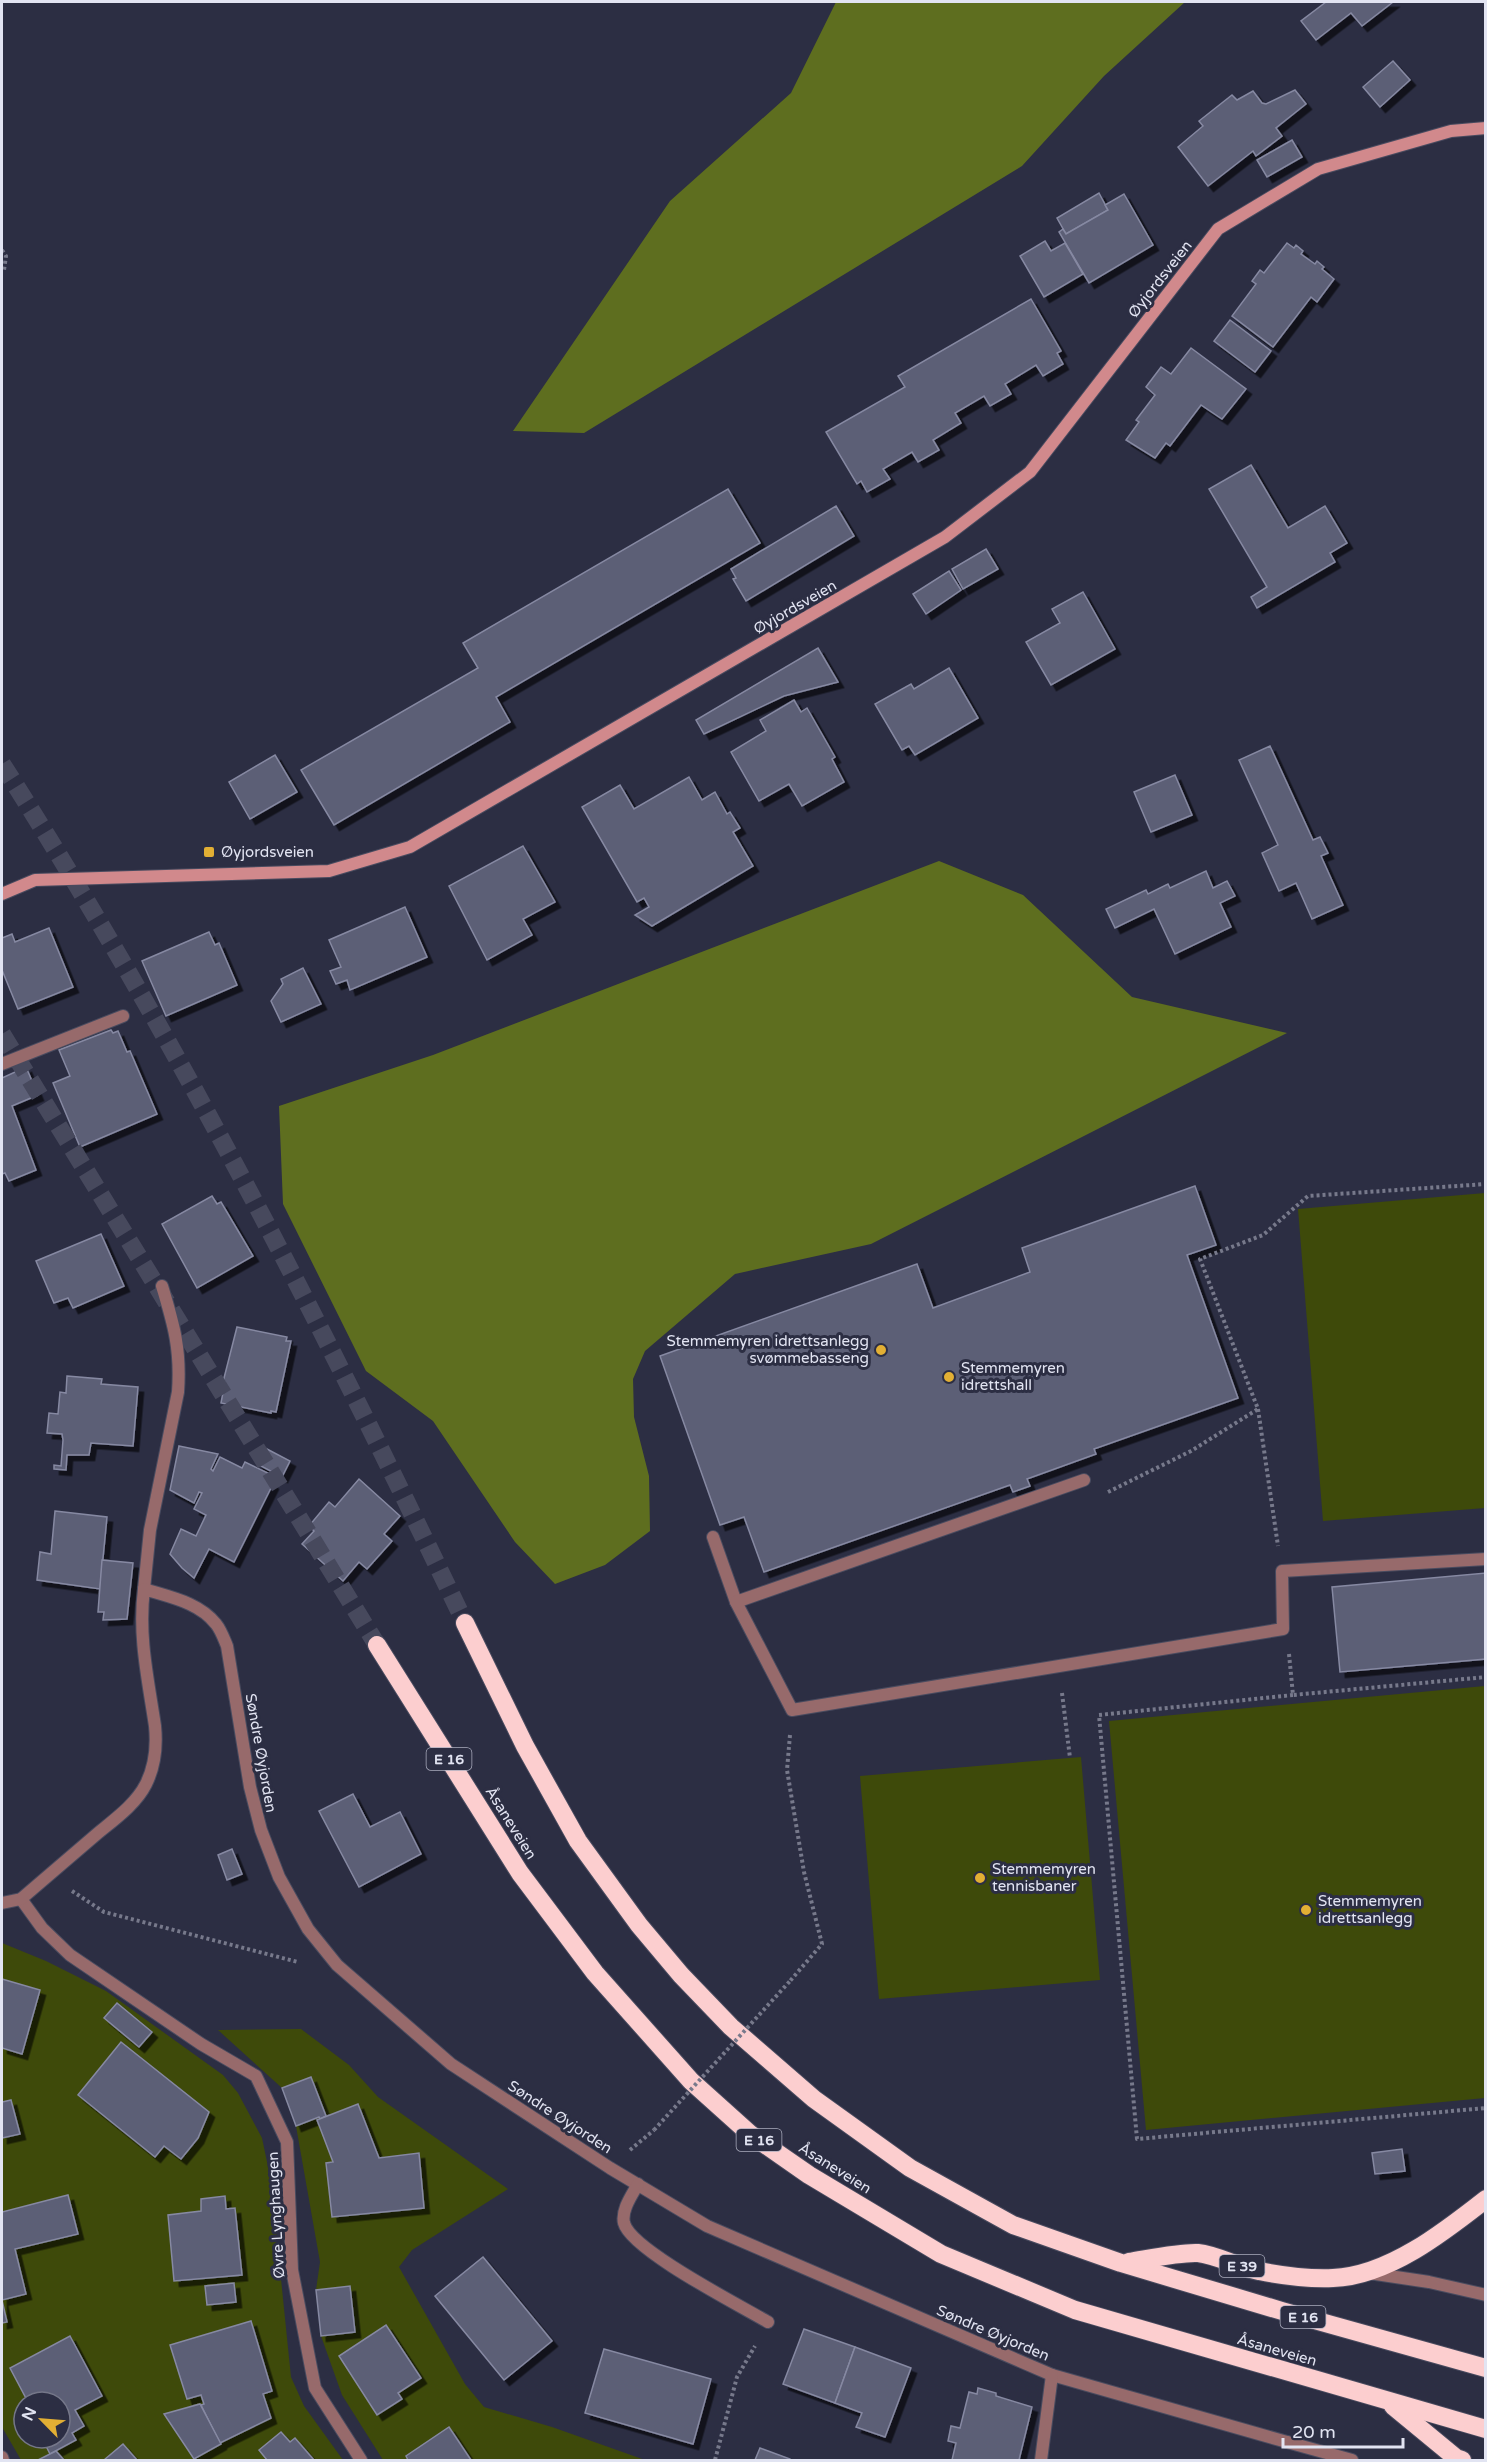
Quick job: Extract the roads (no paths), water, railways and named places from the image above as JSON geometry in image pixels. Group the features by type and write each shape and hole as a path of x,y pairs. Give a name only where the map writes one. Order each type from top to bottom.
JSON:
{"highway":[{"name":"E 16","path":"465,1623 525,1746 578,1841 639,1925 681,1975 731,2027 813,2099 910,2168 1014,2225 1121,2263 1485,2368"},
{"name":"Åsaneveien","path":"377,1645 520,1873 595,1973 691,2081 750,2134 809,2175 941,2254 1075,2310 1485,2428"},
{"name":"E 39","path":"1121,2263 1197,2253 1257,2271 1299,2277 1335,2278 1364,2272 1413,2252 1449,2228 1485,2199"},
{"path":"1387,2401 1456,2458 1462,2460"}],"street":[{"name":"Øyjordsveien","path":"2,894 35,880 329,871 410,847 945,537 1021,479 1030,472 1218,229 1318,169 1451,131 1485,128"},
{"path":"2,1065 123,1016"},
{"path":"2,1903 21,1899 129,1806 145,1786 153,1769 155,1729 141,1642 140,1617 150,1530 178,1392 179,1371 179,1352 174,1326 162,1286"},
{"path":"736,1602 1084,1480"},
{"path":"713,1537 736,1602 792,1710 1283,1629 1282,1570 1485,1559"},
{"name":"Søndre Øyjorden","path":"144,1589 187,1603 204,1613 217,1625 227,1646 250,1787 261,1830 279,1877 308,1929 337,1965 451,2064 707,2226 1052,2375 1352,2460"},
{"name":"Øvre Lynghaugen","path":"21,1899 42,1928 70,1955 201,2044 256,2076 287,2142 292,2270 315,2388 361,2460"},
{"path":"638,2184 626,2209 624,2222 628,2232 658,2258 768,2322"},
{"path":"1364,2272 1430,2282 1485,2295"},
{"path":"1041,2460 1052,2375"}],"tunnel":[{"path":"2,764 128,972 246,1186 358,1403 465,1623"},
{"path":"2,1034 377,1645"}],"place":[{"name":"Øyjordsveien","path":"209,852"},
{"name":"Stemmemyren idrettsanlegg svømmebasseng","path":"881,1350"},
{"name":"Stemmemyren idrettshall","path":"949,1377"},
{"name":"Stemmemyren tennisbaner","path":"980,1878"},
{"name":"Stemmemyren idrettsanlegg","path":"1306,1910"}]}
